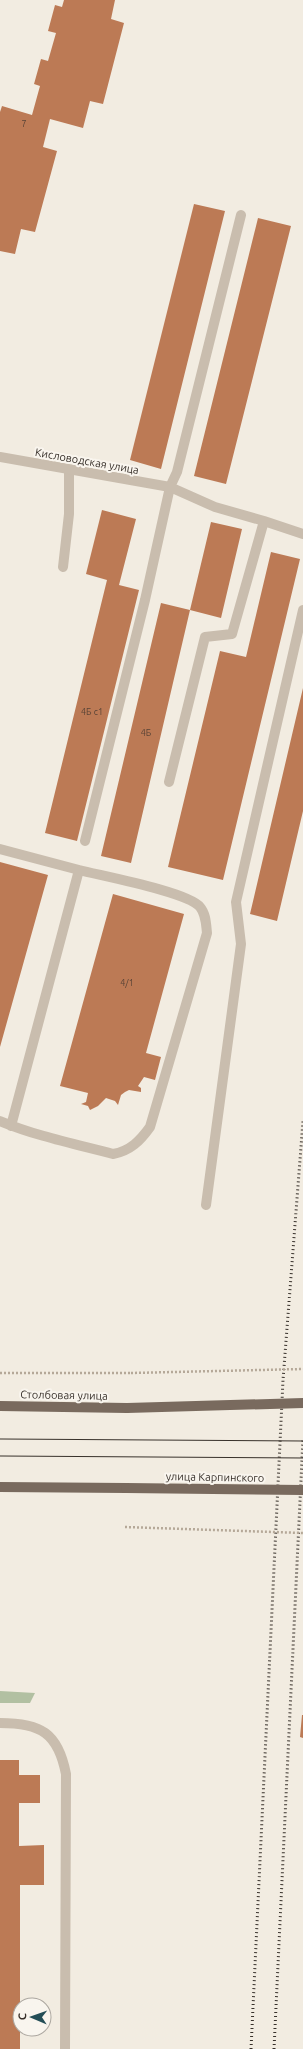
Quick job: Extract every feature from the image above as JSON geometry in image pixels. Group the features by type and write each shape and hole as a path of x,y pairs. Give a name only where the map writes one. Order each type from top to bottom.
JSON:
{"main road":[{"name":"Столбовая улица","path":"0,1406 127,1408 303,1403"},
{"name":"улица Карпинского","path":"0,1487 303,1490"}],"street":[{"path":"84,841 145,600 170,487 177,472 241,215"},
{"name":"Кисловодская улица","path":"0,458 170,487 216,507 303,534"},
{"path":"64,567 69,514 69,470"},
{"path":"169,782 205,637 232,634 264,521"},
{"path":"206,1205 242,944 236,902 303,610"},
{"path":"0,849 192,900 200,906 204,913 207,933 150,1128 142,1137 122,1152 113,1154 27,1132 0,1121"},
{"path":"11,1126 79,870"},
{"path":"0,1723 20,1723 40,1729 50,1737 58,1747 63,1759 66,1774 66,2049"}],"path":[{"path":"0,1373 131,1373 303,1369"},
{"path":"125,1528 303,1533"}],"green space":[{"path":"0,1691 35,1693 30,1703 0,1703"}],"building":[{"path":"64,0 115,0 111,19 124,23 103,104 90,101 83,128 50,119 43,147 57,151 35,232 21,229 15,254 0,251 0,112 2,106 32,115 40,86 34,84 41,59 48,61 56,33 48,31 55,5 62,7"},
{"path":"194,204 225,211 161,469 130,460"},
{"path":"258,218 291,226 226,484 194,476"},
{"path":"102,510 136,519 119,585 139,590 77,841 45,833 107,580 86,574"},
{"path":"211,522 242,529 221,618 190,610"},
{"path":"271,552 300,559 223,880 168,867 220,651 246,657"},
{"path":"161,603 190,610 131,863 101,856"},
{"path":"303,688 303,811 277,921 250,914"},
{"path":"0,862 48,875 0,1047"},
{"path":"113,894 184,914 146,1053 161,1057 155,1080 144,1077 138,1086 141,1088 141,1092 129,1090 125,1092 121,1095 118,1105 115,1101 106,1098 98,1106 90,1110 88,1106 81,1104 86,1102 88,1093 60,1086"},
{"path":"303,1715 303,1738 300,1737"},
{"path":"0,1760 19,1760 19,1775 40,1775 40,1803 19,1803 19,1846 44,1845 44,1885 20,1885 20,1997 12,1997 12,2037 20,2037 20,2049 0,2049"}],"tram line":[{"path":"0,1439 303,1441"},
{"path":"0,1456 303,1458"}],"railway":[{"path":"251,2049 283,1380 303,1121"},
{"path":"274,2049 303,1438"}]}
